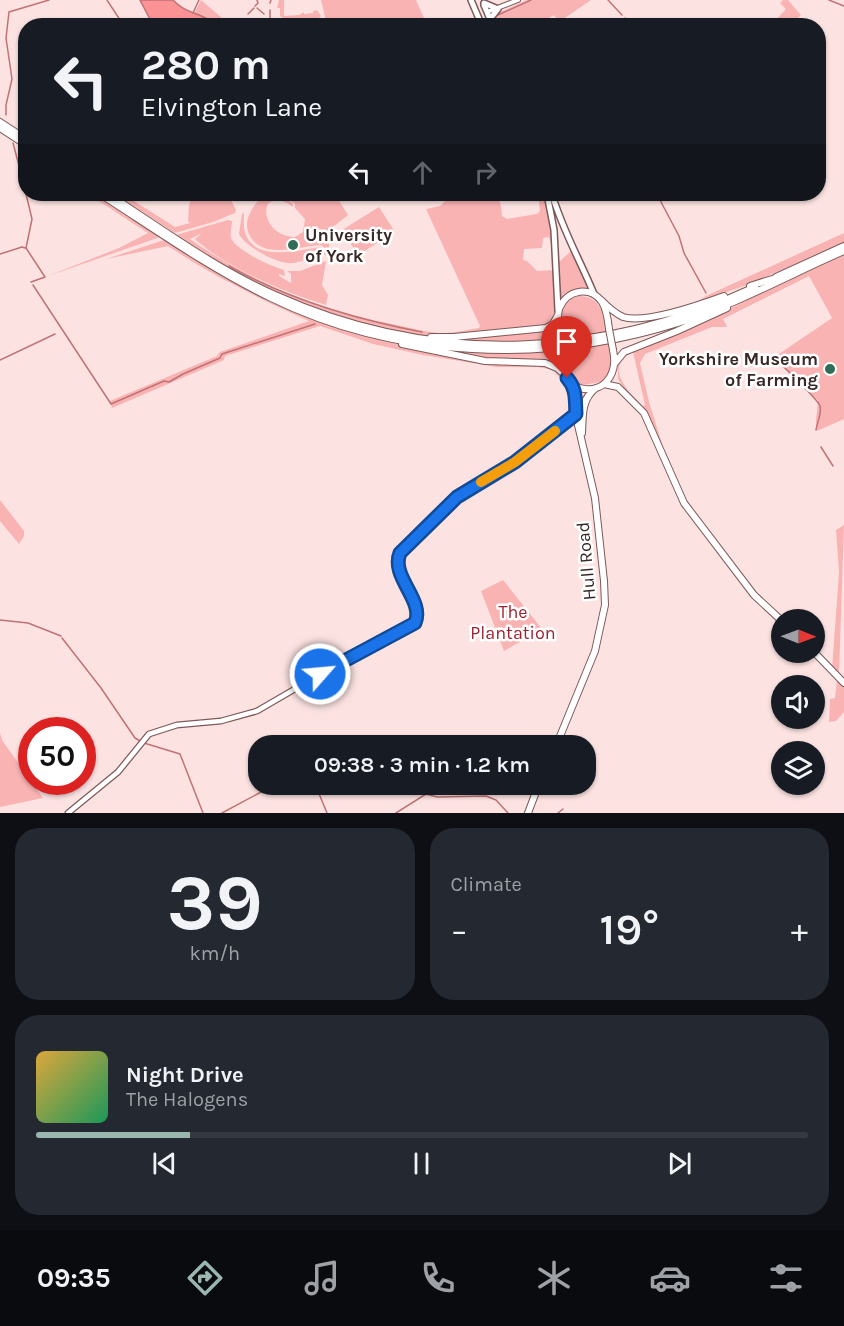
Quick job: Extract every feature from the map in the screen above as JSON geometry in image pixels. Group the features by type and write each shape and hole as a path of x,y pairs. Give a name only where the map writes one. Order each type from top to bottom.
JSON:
{"highway":[{"path":"0,123 18,134"},
{"path":"0,128 18,140"},
{"path":"111,201 243,284 313,315 373,334 463,349 553,348 597,343 651,331 748,295 844,250"},
{"path":"119,201 220,265 273,294 342,321 406,337 504,346 580,341 634,331 705,308 844,246"},
{"path":"406,337 454,337 541,329 550,326 565,298 572,293 584,291 594,294 622,316 641,318 693,306 772,279"},
{"path":"590,393 611,377 624,352 696,323 739,302 748,295"},
{"path":"601,300 609,329 618,387 645,415 684,503 754,594 771,610"},
{"path":"558,313 564,374"},
{"path":"373,334 385,340 461,358 505,363 545,363 557,368 573,384 586,389 600,386 618,387"},
{"name":"Hull Road","path":"561,735 595,651 605,605 595,498 576,414 573,384"},
{"name":"Hull Road","path":"582,438 584,406 590,393"},
{"path":"825,663 844,683"},
{"path":"528,813 535,795"}],"main road":[{"path":"471,0 484,18"},
{"path":"484,18 483,2 498,9"},
{"path":"484,18 498,9"},
{"path":"548,201 554,230 558,313"},
{"path":"554,201 562,227 583,266 594,294"},
{"path":"68,813 113,777 152,732 177,724 221,721 257,711 325,671 413,625 417,611 398,562 402,550 457,497 515,462 576,414 590,393"}],"street":[{"path":"498,9 518,0"}],"green space":[{"path":"201,0 222,18 200,18 194,14"},
{"path":"279,0 284,0 284,16 299,15 304,12 304,14 313,13 317,10 321,16 319,18 283,18 280,16 280,8 277,8"},
{"path":"321,0 416,0 424,18 325,18"},
{"path":"527,0 591,0 565,18 556,18 554,15 549,18 495,18 496,14"},
{"path":"788,0 801,15 798,18 778,18 786,9 780,3"},
{"path":"99,201 106,201 163,236 48,276 119,248 148,233"},
{"path":"126,201 134,201 175,227 190,223 188,221 190,201 232,201 236,210 235,213 213,222 175,233"},
{"path":"258,201 273,201 268,205 266,212 268,220 283,234 295,237 303,232 305,219 291,201 339,201 348,215 329,230 329,249 326,255 324,255 325,248 321,245 273,250 264,248 250,236 247,224"},
{"path":"281,201 290,201 293,207"},
{"path":"445,201 499,201 502,216 507,219 537,214 540,211 539,201 544,201 547,205 553,249 549,237 543,238 542,248 524,249 523,260 537,271 554,270 556,310 549,325 444,336 409,334 374,327 338,317 270,289 176,235 228,220 232,221 231,236 236,245 256,258 284,270 285,276 279,274 279,276 291,283 291,274 287,271 300,271 326,261 322,285 328,295 326,305 275,287 231,264 237,268 261,281 286,292 338,311 420,330 448,333 479,328 426,209 440,206","holes":["202,233 195,239 222,259 190,239"]},
{"path":"379,207 395,232 358,255 342,230"},
{"path":"244,213 245,232 250,242 257,248 289,252 321,247 324,251 293,263 271,258 248,244 239,234"},
{"path":"844,233 844,243 744,286 695,303 708,295"},
{"path":"167,239 325,322 365,336 454,358 539,364 557,370 571,388 572,414 566,419 570,399 568,387 554,371 549,369 497,367 423,355 373,344 320,326 225,356 224,360 112,408 110,401 217,356 220,352 309,321 237,286 168,246 106,259"},
{"path":"572,250 590,291 560,302 559,262"},
{"path":"844,253 844,419 817,431 818,400 773,358 832,318 809,276 723,319 727,327 712,327 645,354 640,363 664,450 642,406 626,392 618,379 618,364 627,352 706,321","holes":["633,352 645,405 643,406 625,387 619,372 624,358"]},
{"path":"579,296 593,299 597,303 603,314 607,334 563,341 561,320 564,308 572,299"},
{"path":"557,323 557,342 515,344 429,338 546,330 551,329"},
{"path":"609,342 611,364 605,378 600,382 584,385 573,379 566,366 563,349"},
{"path":"427,347 558,350 560,368 552,363 488,360"},
{"path":"0,500 24,531 19,544 0,521"},
{"path":"844,525 839,674 832,669 839,572 836,530"},
{"name":"The Plantation","path":"503,580 542,629 504,651 481,591"},
{"path":"837,680 844,687 844,712 836,721 829,722 830,699 835,698"},
{"path":"0,733 2,740 18,763 18,795 41,795 43,798 0,807"}],"shaded area":[{"path":"140,0 173,0 205,18 149,18"}],"waterway":[{"path":"6,115 12,79 6,38 9,12 49,0"},
{"path":"107,0 119,18"},
{"path":"193,13 199,0"},
{"path":"255,6 258,3 257,0"},
{"path":"498,15 531,0"},
{"path":"608,0 622,15"},
{"path":"829,0 844,6"},
{"path":"248,14 254,8"},
{"path":"257,8 264,14"},
{"path":"270,10 270,18"},
{"path":"13,143 18,162"},
{"path":"28,201 32,219 26,248 45,277 31,282"},
{"path":"661,201 679,236 684,253 706,293"},
{"path":"0,254 25,248"},
{"path":"229,266 275,289 322,307 422,332"},
{"path":"33,285 111,404 164,381 169,382 220,358 222,354 315,324"},
{"path":"0,360 55,334"},
{"path":"773,358 820,406 816,430"},
{"path":"821,447 833,466"},
{"path":"0,620 28,623 61,636"},
{"path":"62,638 101,688 135,738 140,741"},
{"path":"144,743 180,754 203,813"},
{"path":"396,813 426,794 437,797 486,796 496,800 508,813"},
{"path":"222,813 256,795"},
{"path":"320,795 327,813"},
{"path":"558,813 563,809"}],"slow traffic":[{"path":"481,482 515,462 555,431"}],"place":[{"name":"University of York","path":"293,245"},
{"name":"Yorkshire Museum of Farming","path":"830,369"}],"route":[{"path":"320,674 415,623 417,611 398,565 400,553 457,497 515,462 576,414 575,392 573,384 567,378"}]}
